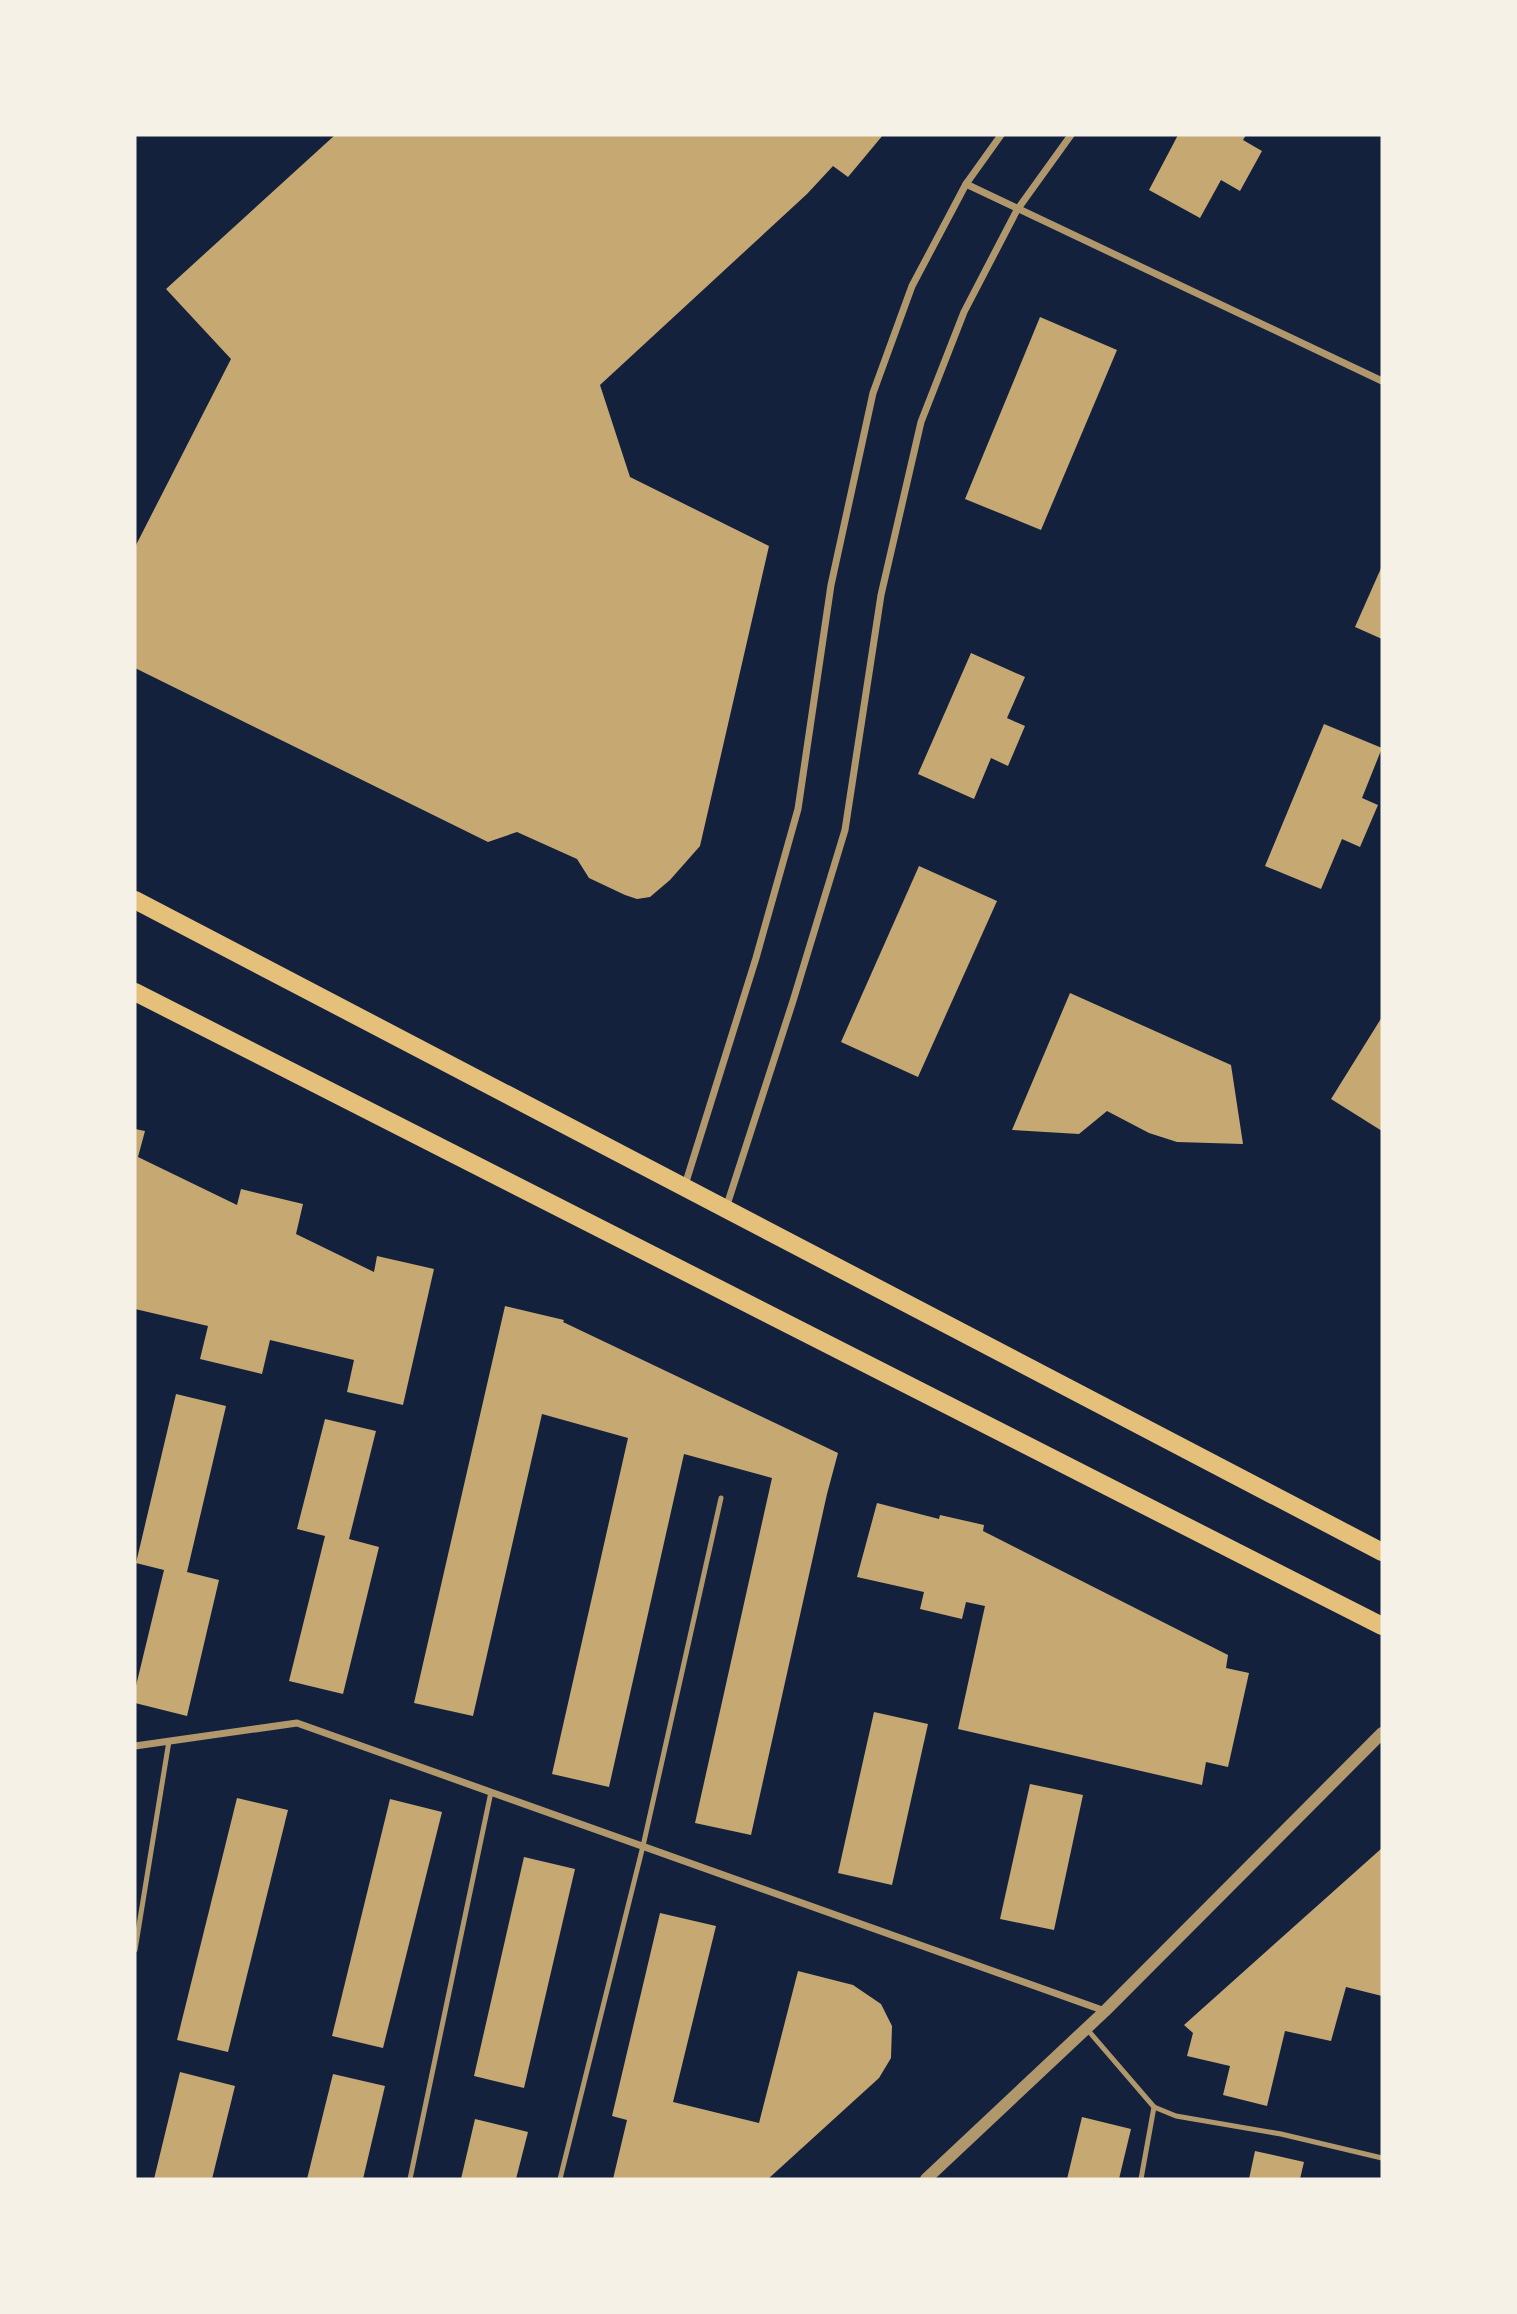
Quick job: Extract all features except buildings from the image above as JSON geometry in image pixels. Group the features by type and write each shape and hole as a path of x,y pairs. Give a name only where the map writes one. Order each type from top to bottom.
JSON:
{"main road":[{"path":"135,900 1382,1552"},
{"path":"135,992 1382,1626"}],"street":[{"path":"684,1187 756,958 798,808 831,585 873,393 912,286 966,184 1001,135"},
{"path":"726,1209 845,830 881,595 921,422 964,312 1017,209 1071,135"},
{"path":"966,184 1382,381"},
{"path":"135,1746 297,1723 1105,2011"},
{"path":"926,2179 1105,2011 1382,1734"}],"lane":[{"path":"560,2179 643,1846 720,1498"},
{"path":"135,1950 169,1741"},
{"path":"410,2179 491,1792"},
{"path":"1086,2028 1154,2107 1175,2116 1282,2134 1382,2158"},
{"path":"1141,2179 1154,2107"}]}
